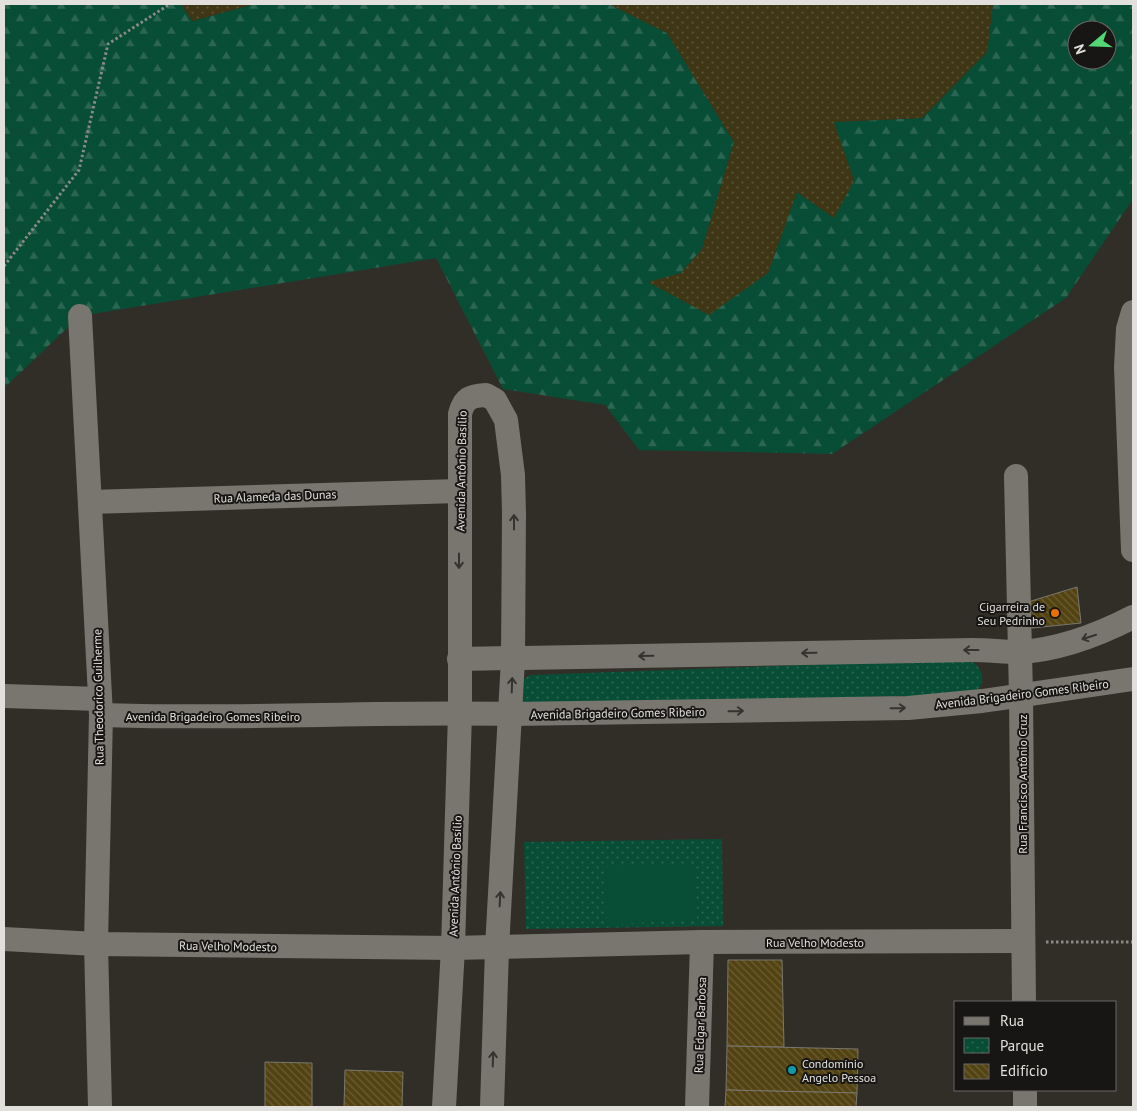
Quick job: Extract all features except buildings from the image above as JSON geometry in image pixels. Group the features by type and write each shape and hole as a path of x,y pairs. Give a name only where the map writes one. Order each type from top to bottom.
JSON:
{"street":[{"name":"Rua Theodorico Guilherme","path":"80,316 101,707 96,944 100,1107"},
{"path":"1130,320 1126,398 1133,550"},
{"name":"Avenida Antônio Basílio","path":"444,1107 453,948 460,713 460,414 462,403 469,398 486,394 495,400 506,420 513,475 513,659 497,948 492,1107"},
{"name":"Rua Francisco Antônio Cruz","path":"1016,476 1021,696 1024,1001"},
{"name":"Rua Alameda das Dunas","path":"90,502 459,491"},
{"path":"459,659 963,650 1020,652 1058,646 1094,636 1133,617"},
{"path":"1133,678 1133,684"},
{"name":"Avenida Brigadeiro Gomes Ribeiro","path":"4,696 101,707 161,718 908,708 1021,696 1133,678"},
{"name":"Rua Velho Modesto","path":"4,939 96,944 453,948 702,942 1023,942"},
{"name":"Rua Edgar Barbosa","path":"697,1107 702,942"},
{"path":"1025,1091 1025,1107"}],"path":[{"path":"4,266 80,170 108,44 170,4"},
{"path":"1023,942 1133,942"}],"green space":[{"path":"4,4 181,4 193,21 254,4 609,4 667,33 734,142 702,249 681,273 768,273 797,192 833,217 854,180 833,122 922,118 987,52 993,4 1133,4 1133,199 1066,298 832,454 639,450 605,405 503,389 436,258 80,316 4,388"},
{"path":"964,659 976,665 982,674 981,685 972,695 524,703 521,700 523,679 531,675"},
{"path":"722,839 723,926 526,929 524,842"},
{"path":"695,864 697,920 607,924 605,867"}],"sand":[{"path":"181,4 254,4 192,21"},
{"path":"609,4 993,4 987,52 922,118 834,122 854,181 834,218 797,192 768,273 709,315 648,282 681,273 702,249 734,142 667,33"}],"place":[{"name":"Cigarreira de Seu Pedrinho","path":"1055,613"},
{"name":"Condomínio Angelo Pessoa","path":"792,1070"}]}
